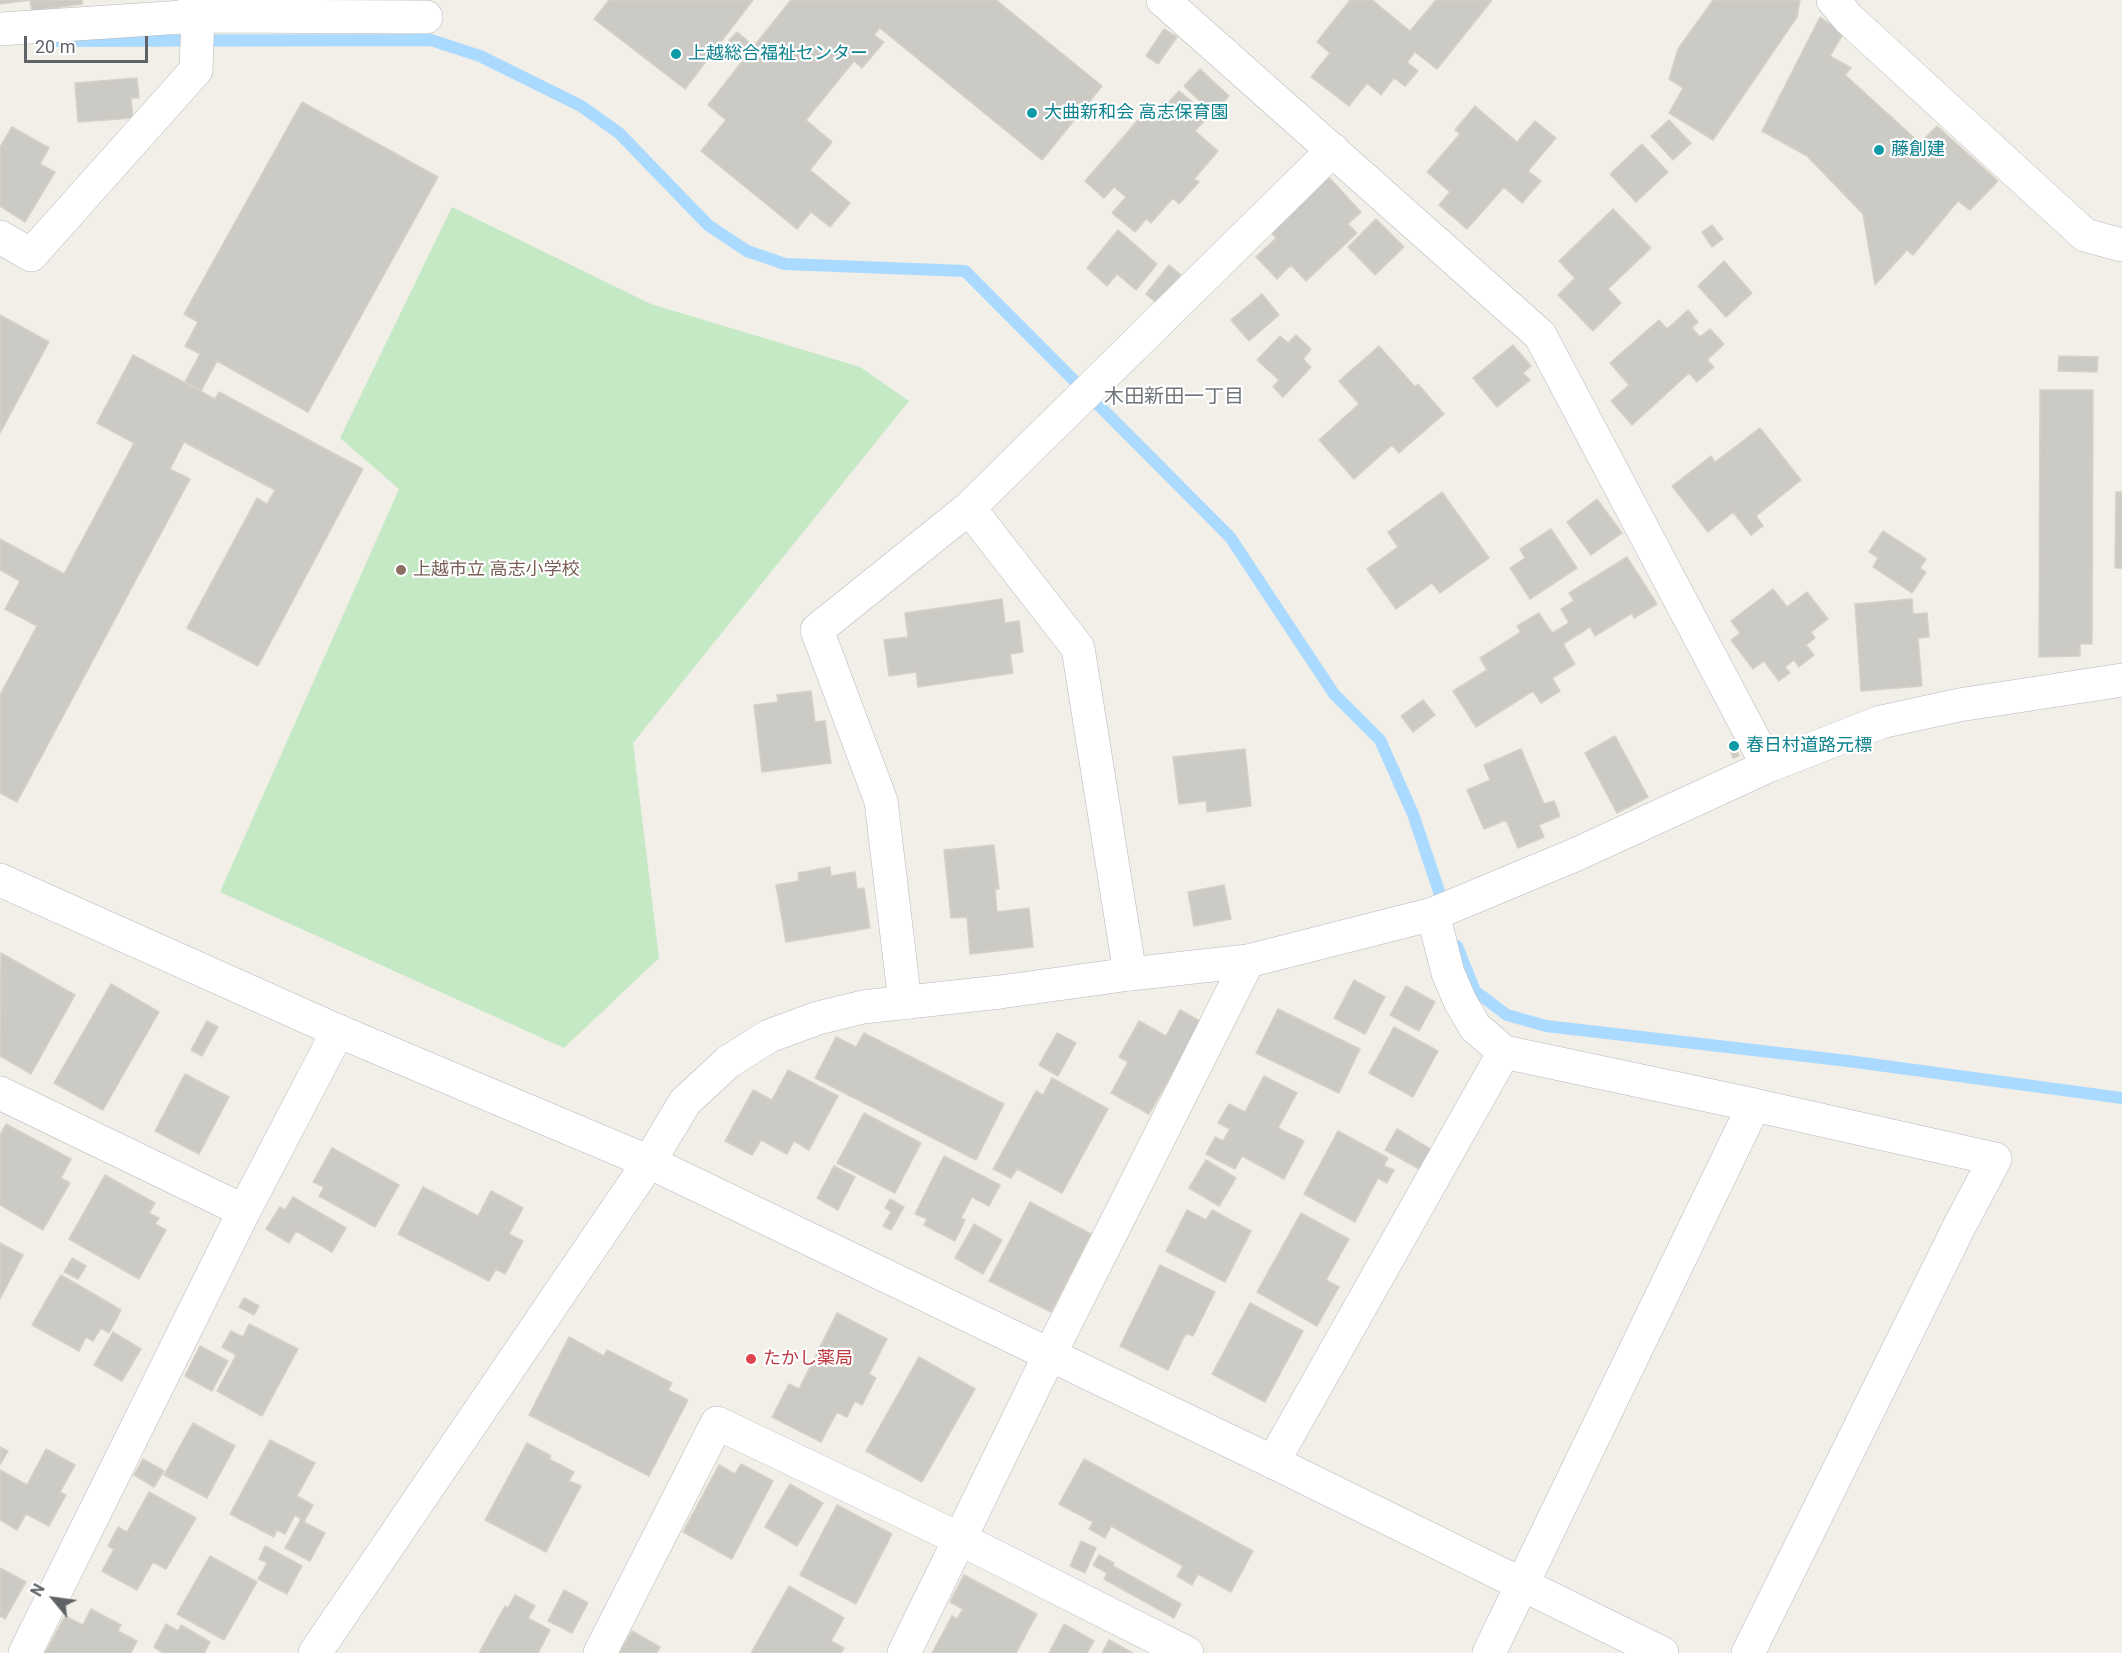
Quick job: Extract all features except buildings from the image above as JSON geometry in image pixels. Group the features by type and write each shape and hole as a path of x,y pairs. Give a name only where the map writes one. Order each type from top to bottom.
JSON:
{"street":[{"path":"1163,0 1540,335 1768,766"},
{"path":"1845,6 2085,235 2122,245"},
{"path":"0,237 31,255 196,70 197,8"},
{"path":"0,29 197,8 426,17"},
{"path":"905,1003 881,801 817,630 969,508 1333,150"},
{"path":"969,508 1078,648 1130,974"},
{"path":"315,1653 649,1162 685,1102 728,1062 769,1036 819,1018 863,1007 1248,961 1437,913 1577,854 1768,766 1881,722 1959,705 2122,680"},
{"path":"0,880 338,1031 649,1162 1273,1462 1662,1653"},
{"path":"1437,913 1448,973 1460,1001 1475,1027 1504,1052 1995,1159 1748,1653"},
{"path":"904,1653 1050,1354 1248,961"},
{"path":"25,1653 244,1211 338,1031"},
{"path":"1273,1462 1504,1052"},
{"path":"0,1093 244,1211"},
{"path":"1489,1653 1754,1105"},
{"path":"600,1653 717,1423 960,1539 1187,1653"}],"green space":[{"path":"452,207 651,304 860,367 909,401 633,743 659,958 564,1048 220,892 399,489 340,438"}],"waterway":[{"path":"44,41 431,40 480,56 581,106 619,133 708,225 747,251 785,264 965,271 1230,537 1334,694 1380,740 1413,814 1445,909"},
{"path":"1457,946 1475,991 1507,1015 1546,1026 1848,1061 2122,1098"}],"place":[{"name":"上越総合福祉センター","path":"676,54"},
{"name":"大曲新和会 高志保育園","path":"1032,113"},
{"name":"藤創建","path":"1879,150"},
{"name":"上越市立 高志小学校","path":"401,570"},
{"name":"春日村道路元標","path":"1734,746"},
{"name":"たかし薬局","path":"751,1359"}],"district":[{"name":"木田新田一丁目","path":"1174,398"}]}
